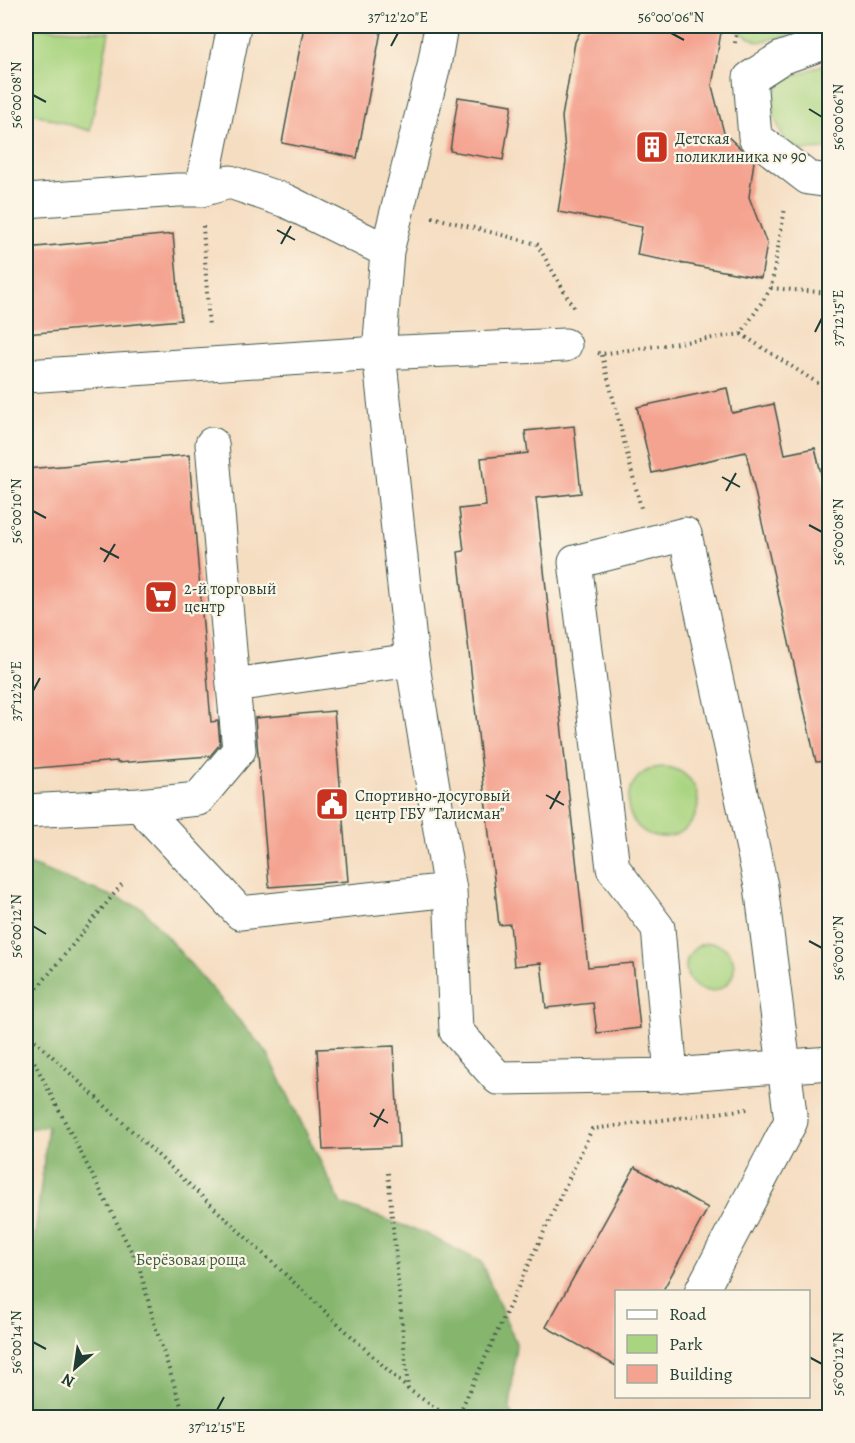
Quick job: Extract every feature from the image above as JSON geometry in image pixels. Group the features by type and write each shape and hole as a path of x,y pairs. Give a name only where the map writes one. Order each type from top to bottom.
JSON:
{"lane":[{"path":"201,190 234,26"},
{"path":"441,26 434,66 387,251 379,353 412,660 450,890 456,1031 498,1078 671,1075 830,1063"},
{"path":"830,41 781,58 750,78 755,137 808,178 830,181"},
{"path":"26,201 201,190 230,182 286,201 387,251"},
{"path":"26,376 379,353 565,345"},
{"path":"26,811 139,805 198,799 238,750 212,444"},
{"path":"671,1075 658,928 613,868 575,562 685,534 761,886 791,1121 702,1290"},
{"path":"233,685 412,660"},
{"path":"139,805 240,913 450,890"}],"path":[{"path":"735,46 736,26"},
{"path":"201,190 211,364"},
{"path":"741,334 771,288 785,206"},
{"path":"771,288 830,292"},
{"path":"565,345 601,354 741,334 830,391"},
{"path":"26,1002 123,883"},
{"path":"26,1032 408,1389 450,1418"},
{"path":"26,1046 140,1266 155,1326 184,1418"},
{"path":"457,1418 591,1129 788,1104"},
{"path":"388,1173 408,1389"}],"green space":[{"path":"734,26 812,26 791,35 758,42 737,31"},
{"path":"26,27 109,32 90,131 26,111"},
{"path":"829,62 829,149 801,150 785,141 773,114 774,94 782,81"},
{"path":"663,767 676,770 688,777 695,789 698,802 695,815 688,827 676,834 663,837 650,834 638,827 631,815 628,802 631,789 638,777 650,770"},
{"name":"Берёзовая роща","path":"26,863 142,908 268,1054 341,1204 422,1232 481,1262 516,1343 510,1410 513,1417 26,1417 26,1310 48,1126 26,1129"},
{"path":"705,943 715,943 727,950 734,962 734,972 727,984 715,991 705,991 690,980 686,972 686,962 697,947"}],"building":[{"path":"304,26 382,26 357,158 282,143"},
{"name":"Детская поликлиника № 90","path":"583,26 722,26 712,86 724,133 754,161 749,197 767,244 761,278 637,255 642,227 558,212 566,162 562,117 575,42"},
{"path":"458,97 512,105 503,160 450,151"},
{"path":"173,234 181,320 26,334 26,248"},
{"path":"727,388 732,413 774,404 785,454 815,448 830,511 830,761 816,762 746,452 652,473 637,407"},
{"path":"574,426 581,493 536,498 588,967 633,963 640,1028 597,1033 593,1003 546,1008 541,963 514,966 510,924 499,925 458,552 464,551 459,509 486,506 481,458 528,453 525,431"},
{"name":"2-й торговый центр","path":"189,455 211,722 218,721 220,744 210,756 26,769 26,469"},
{"path":"334,711 348,881 269,887 255,718"},
{"path":"394,1046 399,1147 323,1150 317,1049"},
{"path":"635,1167 708,1208 663,1290 615,1290 615,1365 546,1327"}],"place":[{"name":"Детская поликлиника № 90","path":"652,147"},
{"name":"2-й торговый центр","path":"161,597"},
{"name":"Спортивно-досуговый центр ГБУ \"Талисман\"","path":"332,804"}]}
